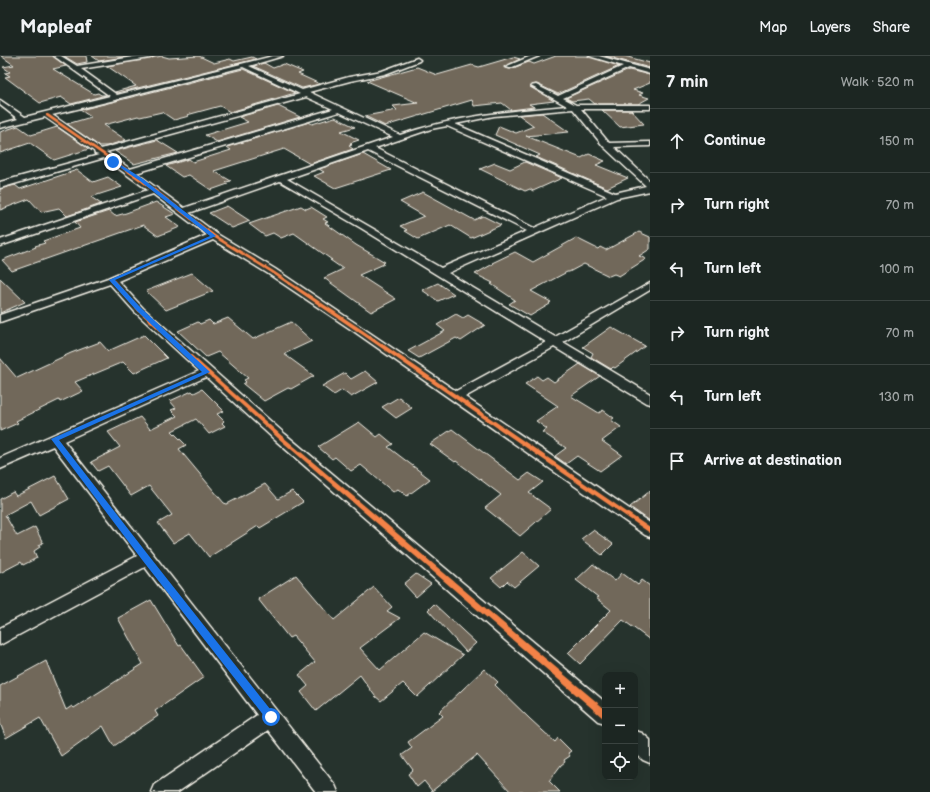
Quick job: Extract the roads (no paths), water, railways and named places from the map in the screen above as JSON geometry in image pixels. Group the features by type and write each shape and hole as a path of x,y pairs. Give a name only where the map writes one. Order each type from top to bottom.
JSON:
{"street":[{"path":"57,56 117,98"},
{"path":"76,68 150,56"},
{"path":"0,126 117,98 280,56"},
{"path":"508,67 536,56"},
{"path":"592,56 650,72"},
{"path":"0,185 349,80 383,73 417,60"},
{"path":"243,65 399,137"},
{"path":"558,98 629,66"},
{"path":"534,86 575,107 606,145 650,187"},
{"path":"0,102 24,120"},
{"path":"182,212 282,179 399,137 447,123 494,114 575,107 650,107"},
{"path":"129,172 339,110"},
{"path":"47,115 101,154 129,172 214,236 271,271 650,531"},
{"path":"447,123 614,196"},
{"path":"606,145 650,144"},
{"path":"369,148 534,232"},
{"path":"282,179 364,226 650,400"},
{"path":"439,273 614,196 650,187"},
{"path":"0,243 153,191"},
{"path":"0,319 112,280 214,236"},
{"path":"112,280 139,310 292,447 602,711"},
{"path":"455,397 647,291"},
{"path":"0,464 207,372"},
{"path":"55,439 146,559 271,717 328,792"},
{"path":"0,637 146,559"},
{"path":"160,792 271,717"},
{"path":"638,743 650,753"}]}
